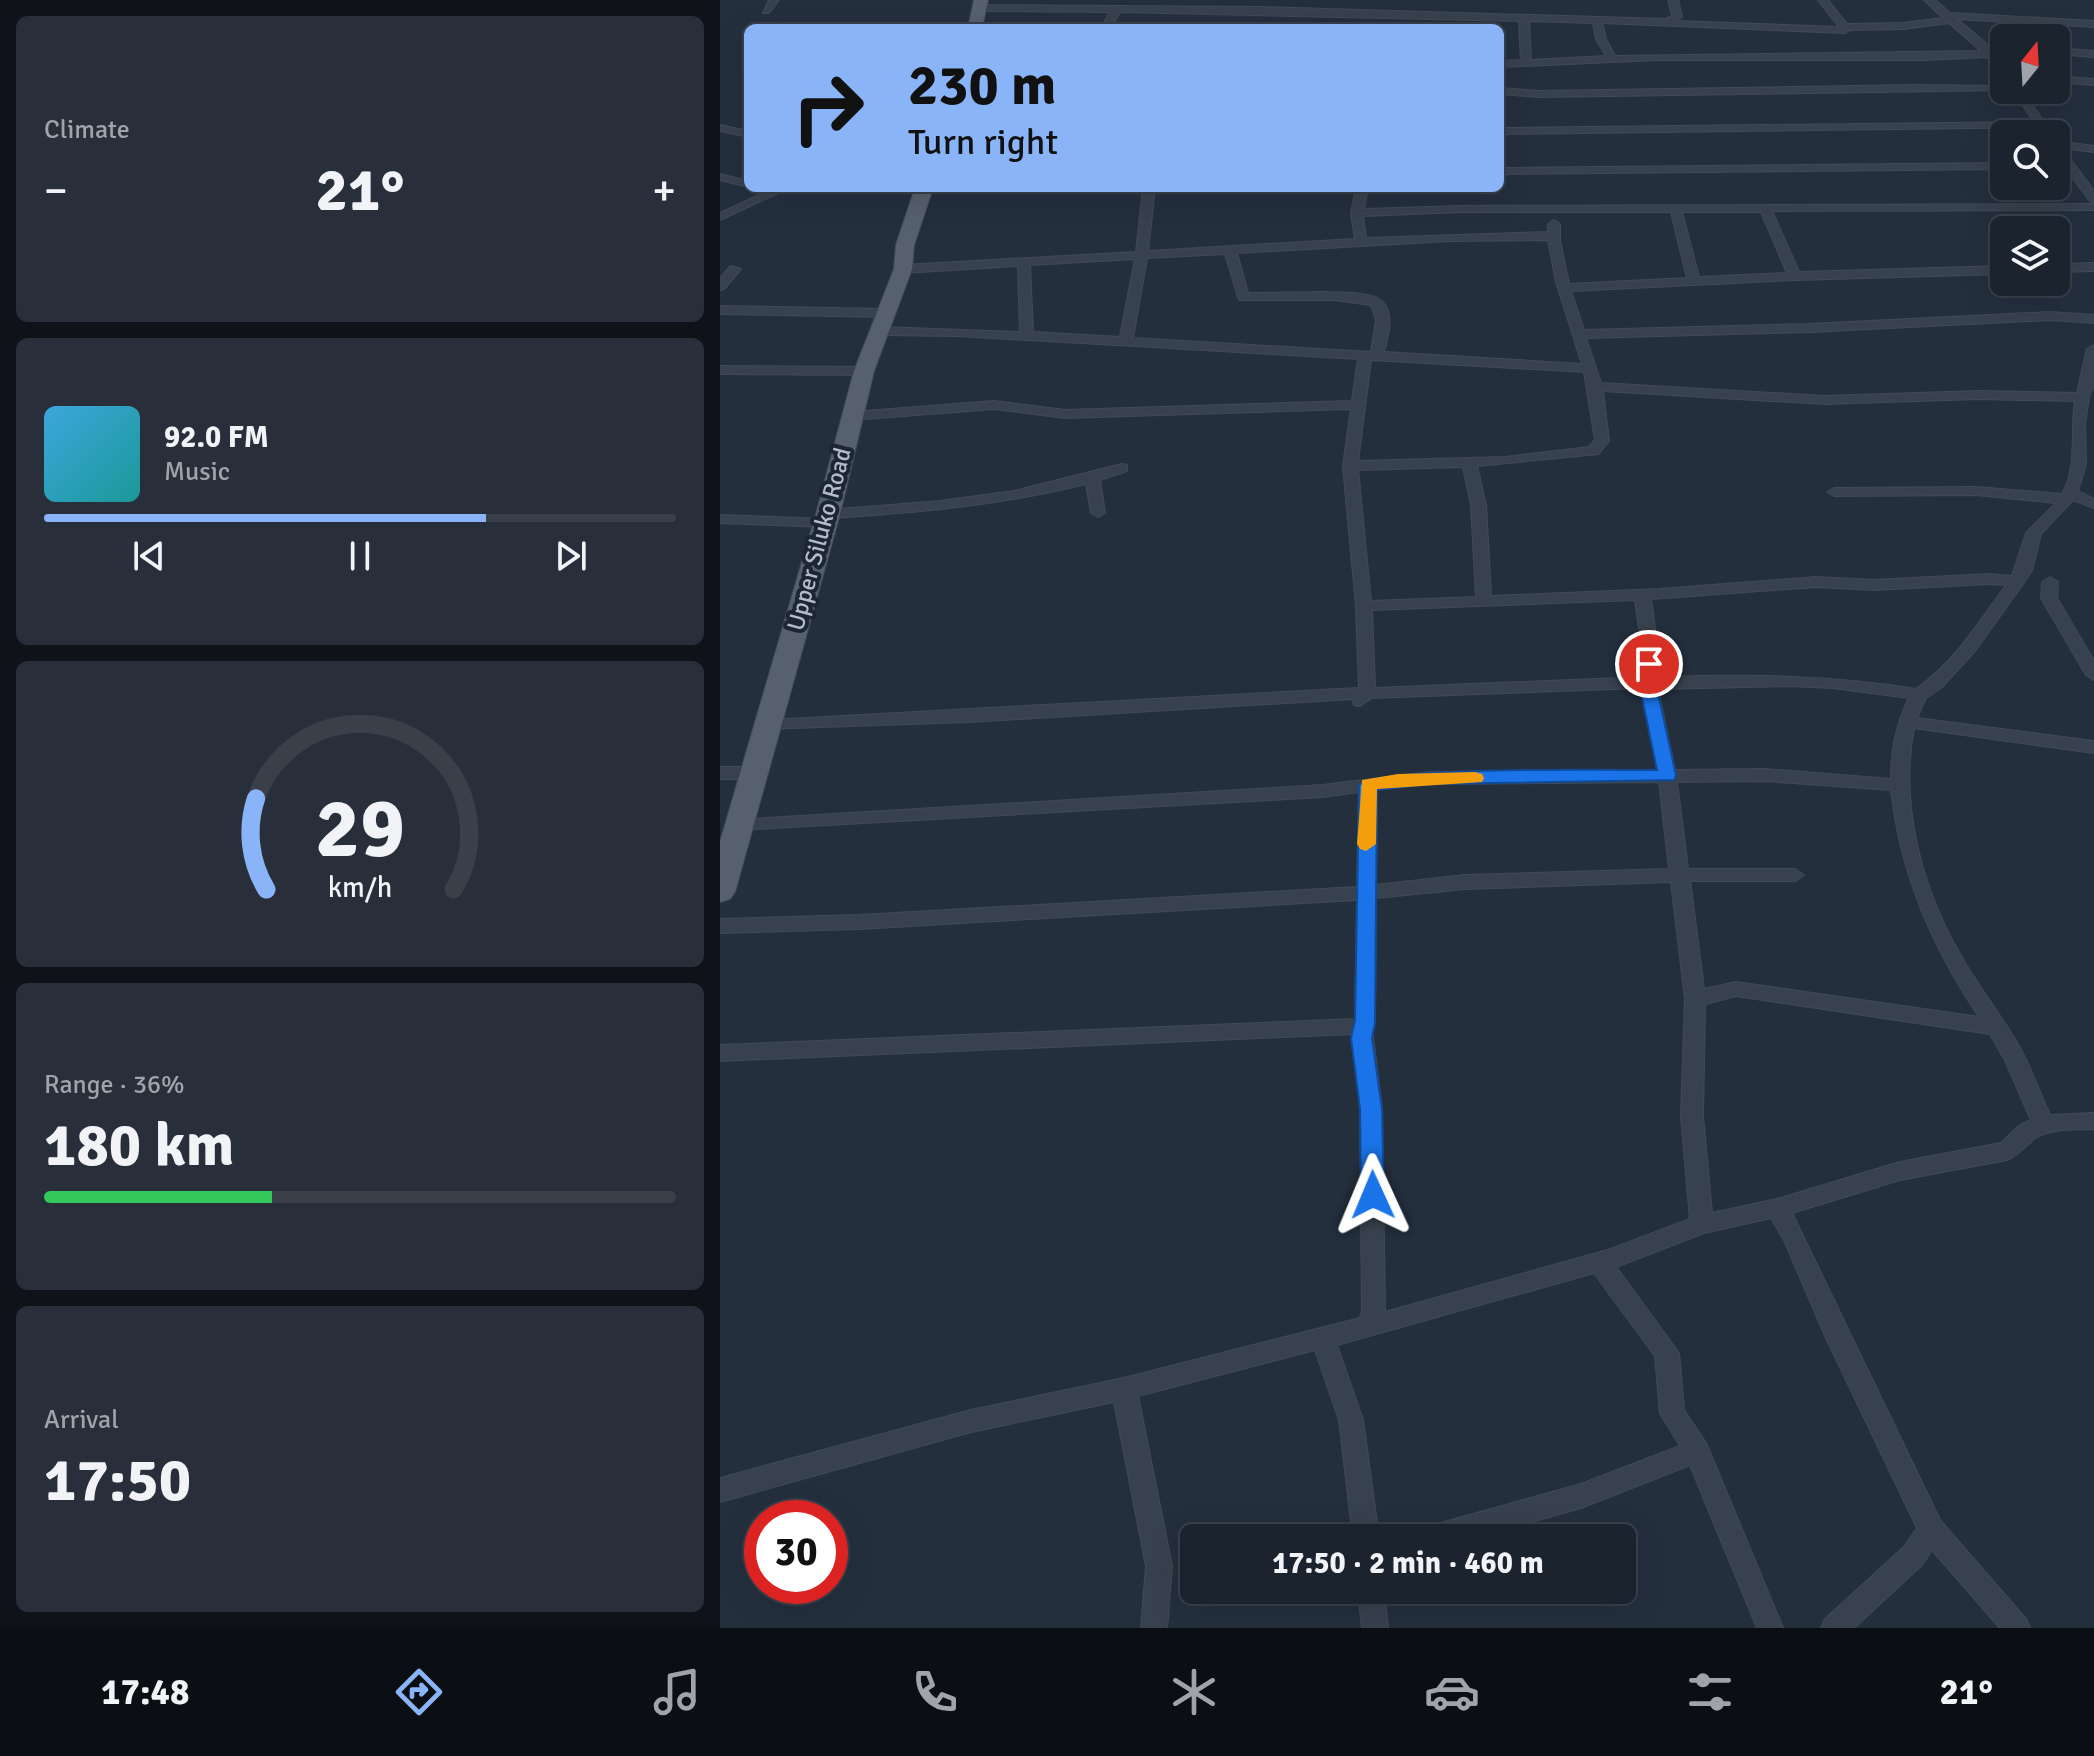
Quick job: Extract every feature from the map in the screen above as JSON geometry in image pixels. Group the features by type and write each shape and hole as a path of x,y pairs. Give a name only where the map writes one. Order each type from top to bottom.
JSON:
{"main road":[{"path":"976,24 980,4"},
{"name":"Upper Siluko Road","path":"720,892 826,519 864,371 903,269 905,245 923,192"}],"street":[{"path":"766,11 774,0"},
{"path":"1054,8 1067,0"},
{"path":"1673,0 1677,17 1668,24 1845,30 1844,27"},
{"path":"1823,0 1844,27"},
{"path":"1929,0 1990,54"},
{"path":"980,4 1054,8 1173,4 1258,15 1673,20"},
{"path":"1108,24 1117,8"},
{"path":"1351,24 1354,14"},
{"path":"1524,18 1526,64"},
{"path":"1844,27 1903,26 1948,18 2094,24"},
{"path":"1597,20 1601,39 1612,59"},
{"path":"1981,45 1990,46"},
{"path":"2070,52 2094,54"},
{"path":"1504,64 1612,59 1990,54"},
{"path":"2070,80 2094,82"},
{"path":"1504,91 1539,94 1990,89"},
{"path":"720,128 744,133"},
{"path":"1504,131 1990,129"},
{"path":"2070,147 2094,149"},
{"path":"1504,171 1990,166"},
{"path":"2070,173 2092,192"},
{"path":"720,177 744,183"},
{"path":"720,217 768,192"},
{"path":"1125,343 1137,291 1149,192"},
{"path":"1361,192 1357,213 1361,242"},
{"path":"1357,213 2094,207"},
{"path":"1765,208 1795,276"},
{"path":"1350,466 1505,461 1593,451 1602,441 1595,420 1595,387 1577,334 1552,236 1556,209"},
{"path":"1676,209 1694,282"},
{"path":"903,269 1361,242 1552,236"},
{"path":"1230,250 1243,297 1349,296 1373,300 1380,308 1382,338 1370,356 1350,466 1364,606 1363,697"},
{"path":"1024,262 1027,336"},
{"path":"2070,268 2094,267"},
{"path":"720,286 735,269"},
{"path":"1565,288 1795,276 1990,270"},
{"path":"720,310 1125,343 1588,368"},
{"path":"1577,334 1674,329 1810,328 2061,315 2094,319"},
{"path":"2043,1124 2010,1050 1947,950 1923,892 1897,785 1899,742 1919,695 1935,684 1969,648 2018,581 2030,557 2034,533 2059,509 2067,496 2079,464 2078,424 2082,397 2092,373 2094,349"},
{"path":"720,370 864,371"},
{"path":"1595,387 1824,400 1979,395 2082,397"},
{"path":"852,416 994,405 1065,414 1360,405"},
{"path":"2078,424 2094,426"},
{"path":"1466,460 1471,466 1479,507 1479,576 1484,602"},
{"path":"720,519 826,519 970,502 1092,481 1122,468"},
{"path":"1834,492 1976,491 2067,496 2094,504"},
{"path":"1364,606 1642,595 1816,582 1874,585 1989,579 2018,581"},
{"path":"2050,582 2049,598 2094,675"},
{"path":"1642,595 1649,636 1647,653 1681,875 1695,999 1692,1116 1702,1224"},
{"path":"768,725 1652,684 1788,682 1882,687 1919,695"},
{"path":"1906,722 2094,747"},
{"path":"720,773 755,773"},
{"path":"739,824 1308,792 1429,778 1765,775 1897,785"},
{"path":"1368,785 1365,1023 1362,1026 1371,1109 1374,1310 1370,1324"},
{"path":"720,926 1017,914 1365,893 1465,882 1681,875 1795,875"},
{"path":"1695,999 1736,989 1995,1027"},
{"path":"720,1053 1362,1026"},
{"path":"720,1490 971,1421 1124,1389 1455,1304 1599,1262 1702,1224 1777,1208 1900,1171 2007,1151 2016,1146 2027,1132 2043,1124 2094,1121"},
{"path":"1777,1208 1794,1236 1838,1338 1931,1529 2017,1628"},
{"path":"1599,1262 1667,1353 1672,1413 1697,1451 1770,1628"},
{"path":"1322,1337 1351,1420 1364,1524"},
{"path":"1124,1389 1159,1566 1154,1628"},
{"path":"1480,1524 1581,1496 1697,1451"},
{"path":"1834,1628 1913,1556 1931,1529"},
{"path":"1372,1604 1375,1628"}],"slow traffic":[{"path":"1366,844 1368,785 1398,780 1475,778"}],"route":[{"path":"1373,1195 1371,1109 1361,1038 1365,1023 1368,785 1429,778 1667,775 1648,683 1656,684 1649,664"}]}
